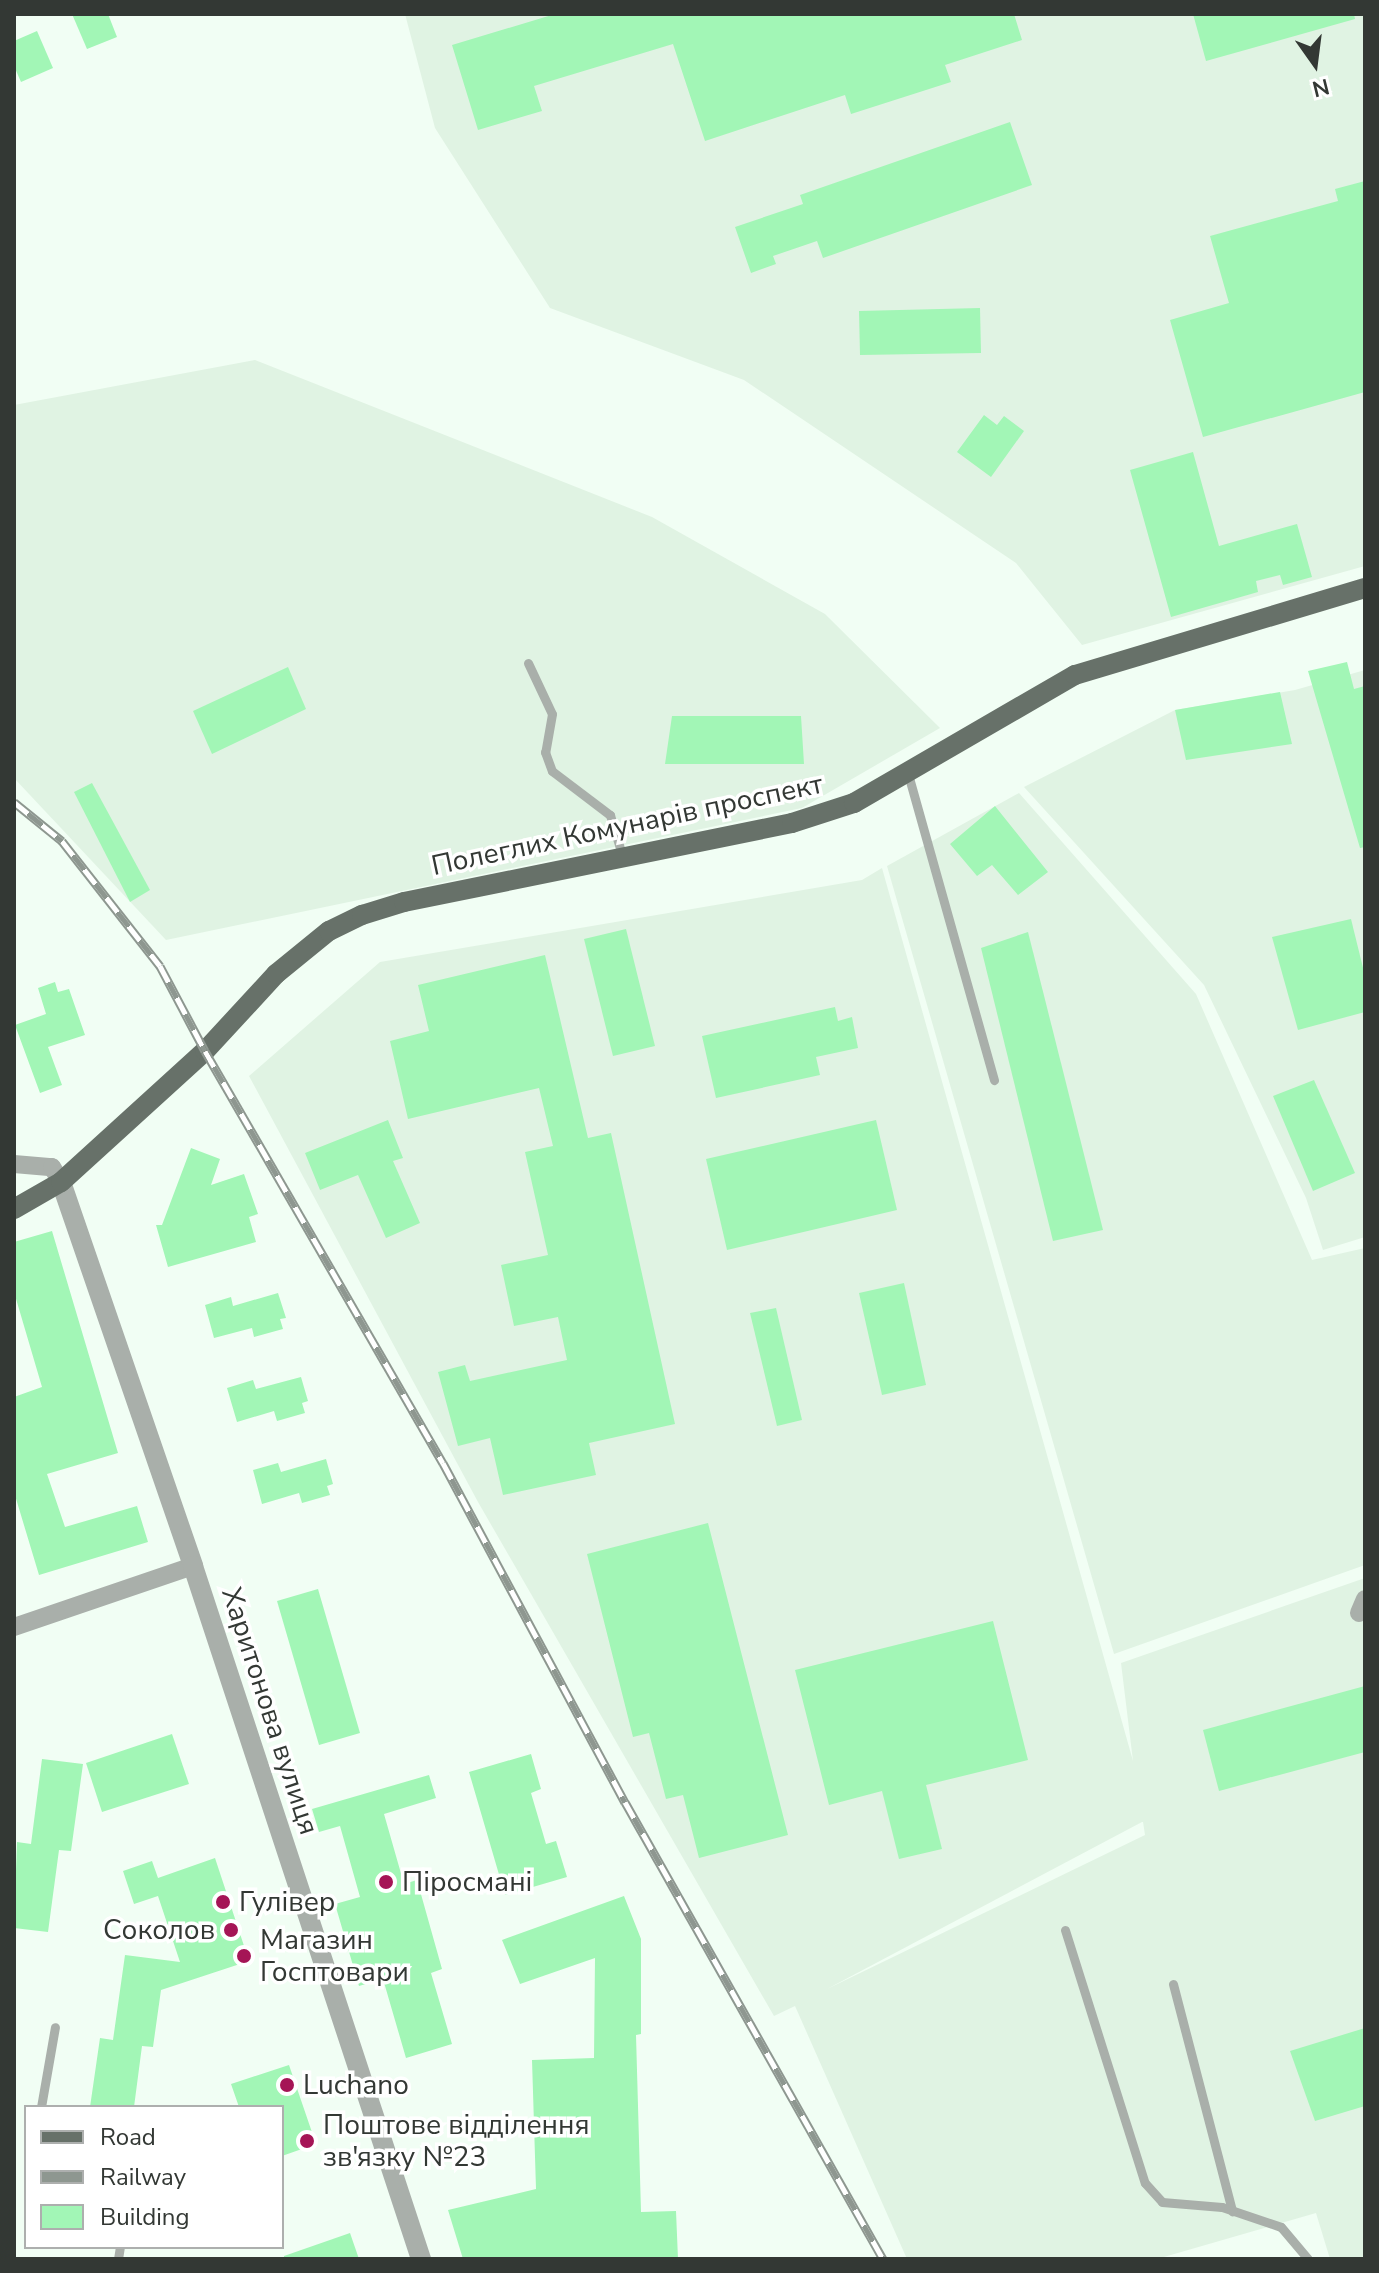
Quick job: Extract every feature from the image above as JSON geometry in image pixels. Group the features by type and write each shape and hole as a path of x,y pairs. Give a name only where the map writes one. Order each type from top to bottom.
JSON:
{"main road":[{"name":"Полеглих Комунарів проспект","path":"14,1209 61,1182 205,1051 276,974 329,931 362,915 404,902 792,823 854,803 1075,675 1365,588"}],"street":[{"path":"14,1164 52,1167 61,1182"},
{"name":"Харитонова вулиця","path":"61,1182 193,1566 421,2259"},
{"path":"14,1627 193,1566"}],"lane":[{"path":"528,663 552,714 545,752 552,771 610,815 623,858"},
{"path":"907,770 994,1080"},
{"path":"1065,1930 1145,2183 1162,2202 1232,2211 1281,2227 1308,2259"},
{"path":"1173,1984 1232,2211"},
{"path":"41,2105 55,2027"}],"shaded area":[{"path":"405,14 1365,14 1365,566 1082,645 1016,563 744,380 550,308 435,128"},
{"path":"255,360 652,517 825,614 940,728 802,808 166,940 14,778 14,405"},
{"path":"1365,670 1365,1237 1323,1250 1306,1198 1204,985 1024,787 1175,710 1295,690"},
{"path":"1019,793 1196,994 1312,1260 1365,1248 1365,1565 1114,1654 887,866"},
{"path":"882,868 1133,1761 1121,1663 1365,1578 1365,2259 1330,2259 1316,2213 1157,2259 907,2259 795,2006 774,2016 478,1502 249,1076 380,962 862,880","holes":["1142,1822 1145,1835 827,1989"]}],"building":[{"path":"72,14 108,14 117,37 87,49"},
{"path":"555,14 1014,14 1022,40 945,65 951,82 851,114 845,95 705,141 673,44 534,86 542,111 478,130 452,45"},
{"path":"1193,14 1354,14 1355,19 1206,61"},
{"path":"37,31 53,68 21,82 14,66 14,41"},
{"path":"1010,122 1032,185 823,258 817,241 773,256 776,264 751,273 735,227 803,204 800,195"},
{"path":"1365,181 1365,392 1203,437 1170,320 1229,303 1210,236 1338,201 1335,189"},
{"path":"980,308 981,353 860,355 859,311"},
{"path":"984,415 997,425 1004,416 1024,431 991,477 957,452"},
{"path":"1193,452 1219,546 1297,524 1312,577 1283,585 1280,575 1256,581 1258,592 1171,617 1130,470"},
{"path":"1347,662 1354,689 1365,686 1365,847 1360,848 1308,671"},
{"path":"288,667 306,709 212,754 193,711"},
{"path":"1280,692 1292,744 1186,760 1175,710"},
{"path":"672,716 801,716 804,764 665,764"},
{"path":"92,783 150,890 130,902 74,792"},
{"path":"995,806 1048,872 1018,895 992,865 977,876 950,844"},
{"path":"1351,919 1365,976 1365,1012 1298,1030 1272,937"},
{"path":"626,929 655,1046 613,1056 584,939"},
{"path":"1028,932 1103,1230 1053,1241 981,948"},
{"path":"545,955 588,1138 611,1133 675,1424 589,1443 596,1475 503,1495 490,1438 458,1446 438,1372 465,1365 470,1381 567,1360 558,1317 514,1326 501,1265 548,1255 525,1152 553,1146 539,1088 408,1119 390,1041 429,1031 418,985"},
{"path":"55,982 58,992 69,989 85,1035 48,1047 62,1085 40,1093 15,1025 46,1014 38,988"},
{"path":"835,1007 838,1021 852,1017 858,1048 816,1057 820,1075 716,1098 702,1036"},
{"path":"1314,1080 1355,1173 1313,1191 1273,1096"},
{"path":"388,1120 403,1158 393,1161 420,1223 386,1238 358,1175 320,1190 305,1153"},
{"path":"876,1120 897,1210 727,1250 706,1159"},
{"path":"191,1148 220,1159 211,1185 244,1174 258,1214 249,1217 256,1242 168,1267 156,1225 162,1225"},
{"path":"52,1231 118,1453 47,1474 65,1527 137,1506 148,1542 39,1575 14,1492 14,1397 42,1387 14,1292 14,1242"},
{"path":"904,1283 926,1385 882,1395 859,1293"},
{"path":"278,1293 286,1318 280,1319 283,1329 254,1337 252,1328 214,1338 205,1305 231,1297 233,1306"},
{"path":"776,1308 802,1420 777,1426 750,1313"},
{"path":"301,1377 308,1401 302,1403 305,1413 277,1421 274,1411 237,1422 227,1388 253,1380 256,1389"},
{"path":"326,1459 333,1484 327,1486 330,1495 302,1503 299,1493 262,1504 253,1470 278,1463 281,1472"},
{"path":"708,1523 788,1835 699,1858 683,1795 666,1799 649,1733 633,1737 587,1554"},
{"path":"318,1589 360,1733 319,1745 277,1601"},
{"path":"993,1621 1028,1760 926,1785 942,1849 899,1859 882,1791 829,1805 795,1670"},
{"path":"1365,1686 1365,1752 1219,1791 1203,1730"},
{"path":"172,1734 189,1784 102,1812 86,1763"},
{"path":"531,1754 541,1789 531,1793 546,1844 556,1841 567,1877 505,1895 469,1772"},
{"path":"42,1759 83,1764 71,1851 59,1850 48,1932 14,1928 17,1842 31,1844"},
{"path":"429,1775 436,1798 384,1814 404,1884 417,1880 442,1969 431,1973 452,2044 406,2058 383,1979 359,1986 335,1904 360,1897 340,1826 319,1832 312,1809"},
{"path":"215,1858 249,1961 161,1990 153,2047 142,2046 134,2105 90,2105 100,2038 113,2040 125,1955 180,1962 158,1896 134,1904 123,1871 152,1861 158,1878"},
{"path":"624,1896 641,1939 641,2034 636,2035 641,2212 676,2211 678,2259 463,2259 448,2210 536,2189 532,2060 594,2058 595,1958 520,1984 502,1940"},
{"path":"1365,2028 1365,2106 1315,2121 1290,2051"},
{"path":"289,2065 316,2144 284,2155 284,2105 238,2105 231,2084"},
{"path":"350,2233 359,2259 284,2259 284,2256"}],"railway":[{"path":"14,802 62,841 160,966 205,1051 443,1463 625,1802 883,2259"}],"place":[{"name":"Піросмані","path":"386,1882"},
{"name":"Гулівер","path":"223,1902"},
{"name":"Соколов","path":"231,1930"},
{"name":"Магазин Госптовари","path":"244,1956"},
{"name":"Luchano","path":"287,2085"},
{"name":"Поштове відділення зв'язку №23","path":"307,2141"}]}
